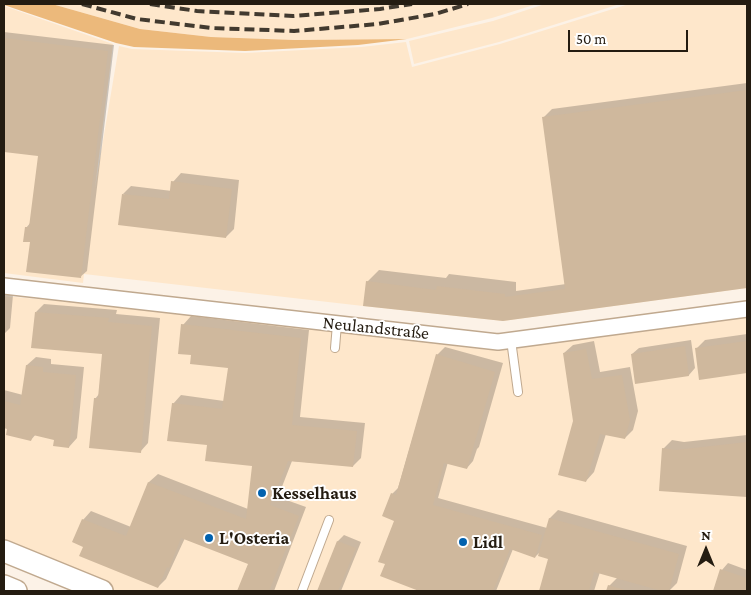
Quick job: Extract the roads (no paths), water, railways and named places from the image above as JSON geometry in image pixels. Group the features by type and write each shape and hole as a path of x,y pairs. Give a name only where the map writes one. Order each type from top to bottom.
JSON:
{"main road":[{"path":"4,551 102,591"},
{"path":"4,586 16,591"}],"street":[{"name":"Neulandstraße","path":"4,286 498,342 747,309"}],"lane":[{"path":"334,348 338,324"},
{"path":"511,340 518,392"},
{"path":"302,591 329,520"}],"railway":[{"path":"82,4 137,19 211,28 294,31 378,24 435,14 468,4"},
{"path":"150,4 197,11 293,16 380,9 412,4"}],"place":[{"name":"Kesselhaus","path":"262,493"},
{"name":"L'Osteria","path":"209,538"},
{"name":"Lidl","path":"463,542"}]}
